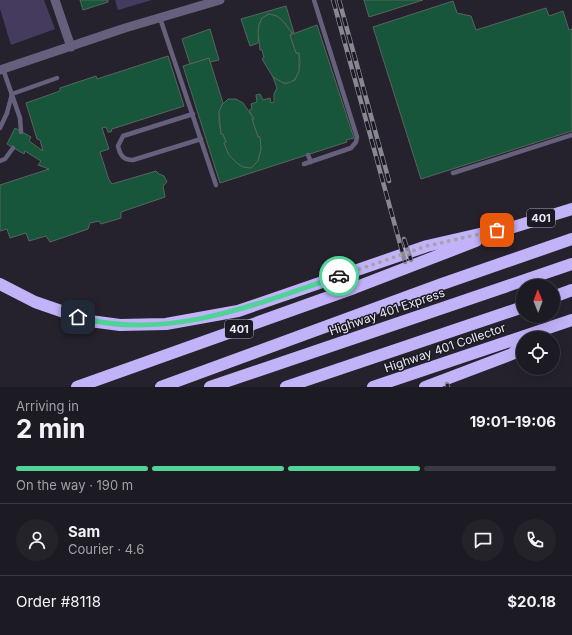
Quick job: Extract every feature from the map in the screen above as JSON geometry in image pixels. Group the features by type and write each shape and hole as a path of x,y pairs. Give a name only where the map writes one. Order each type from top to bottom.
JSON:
{"highway":[{"name":"401","path":"77,387 433,258 510,227 572,209"},
{"path":"0,284 35,302 90,321 120,325 166,324 238,310 427,246 510,227"},
{"path":"161,387 408,296 572,239"},
{"name":"Highway 401 Express","path":"210,387 572,264"},
{"path":"560,294 572,290"},
{"path":"286,387 516,309"},
{"name":"Highway 401 Collector","path":"373,387 572,320"},
{"path":"429,386 512,354 516,351"}],"street":[{"path":"55,0 71,47"},
{"path":"1,70 214,1"}],"lane":[{"path":"304,164 351,148 356,142 357,137 314,0"},
{"path":"160,18 216,185"},
{"path":"1,70 12,94 20,118 21,132"},
{"path":"12,94 57,78"},
{"path":"0,128 7,114 12,94"},
{"path":"193,114 123,136 118,146 119,152 122,157 127,160 133,160 201,139"},
{"path":"453,173 572,134"},
{"path":"0,161 5,159 13,148"},
{"path":"308,155 311,162"}],"shaded area":[{"path":"0,0 44,0 55,29 11,45 0,9"},
{"path":"115,0 152,0 118,10"}],"building":[{"path":"80,0 108,0 108,2 83,10"},
{"path":"364,0 423,0 369,17"},
{"path":"453,1 457,13 471,16 476,30 546,8 549,16 563,11 569,30 572,29 572,131 421,179 373,27"},
{"path":"286,6 294,33 292,33 277,16 269,14 262,18 259,25 258,43 250,46 241,19"},
{"path":"269,14 277,16 283,21 292,33 290,35 296,53 299,53 299,71 295,79 290,83 283,83 273,77 262,59 264,58 262,50 260,50 258,32 259,25 262,18"},
{"path":"317,25 354,138 346,140 347,142 220,183 183,66 209,58 223,103 219,112 219,121 221,134 223,134 226,142 224,143 229,155 238,164 243,167 251,168 258,161 261,149 260,137 258,137 252,119 254,119 249,110 252,109 251,104 257,102 256,95 260,94 263,100 270,98 271,103 274,102 274,94 277,88 273,77 285,84 295,80 299,71 299,53 296,53 290,35"},
{"path":"210,29 219,60 210,62 209,58 190,64 182,39"},
{"path":"168,56 184,106 112,129 111,132 108,132 106,127 102,128 109,149 100,152 109,180 112,184 156,171 164,176 167,182 163,186 165,197 121,212 121,218 101,224 99,221 90,223 88,229 50,242 46,236 29,241 26,233 10,238 7,229 0,231 0,185 49,169 38,165 41,161 25,151 24,154 7,144 15,128 31,137 29,141 43,151 40,140 37,139 26,103 60,91 60,88 96,76 97,79"},
{"path":"228,99 236,99 243,103 254,119 252,119 258,137 260,137 261,149 258,161 251,168 243,167 229,155 224,143 226,142 223,134 221,134 219,112 222,105"}],"railway":[{"path":"333,0 405,262"},
{"path":"339,0 389,181"},
{"path":"404,239 411,260"}],"way so far":[{"path":"339,276 427,246 497,230"}],"route":[{"path":"78,317 90,321 120,325 166,324 238,310 339,276"}]}
